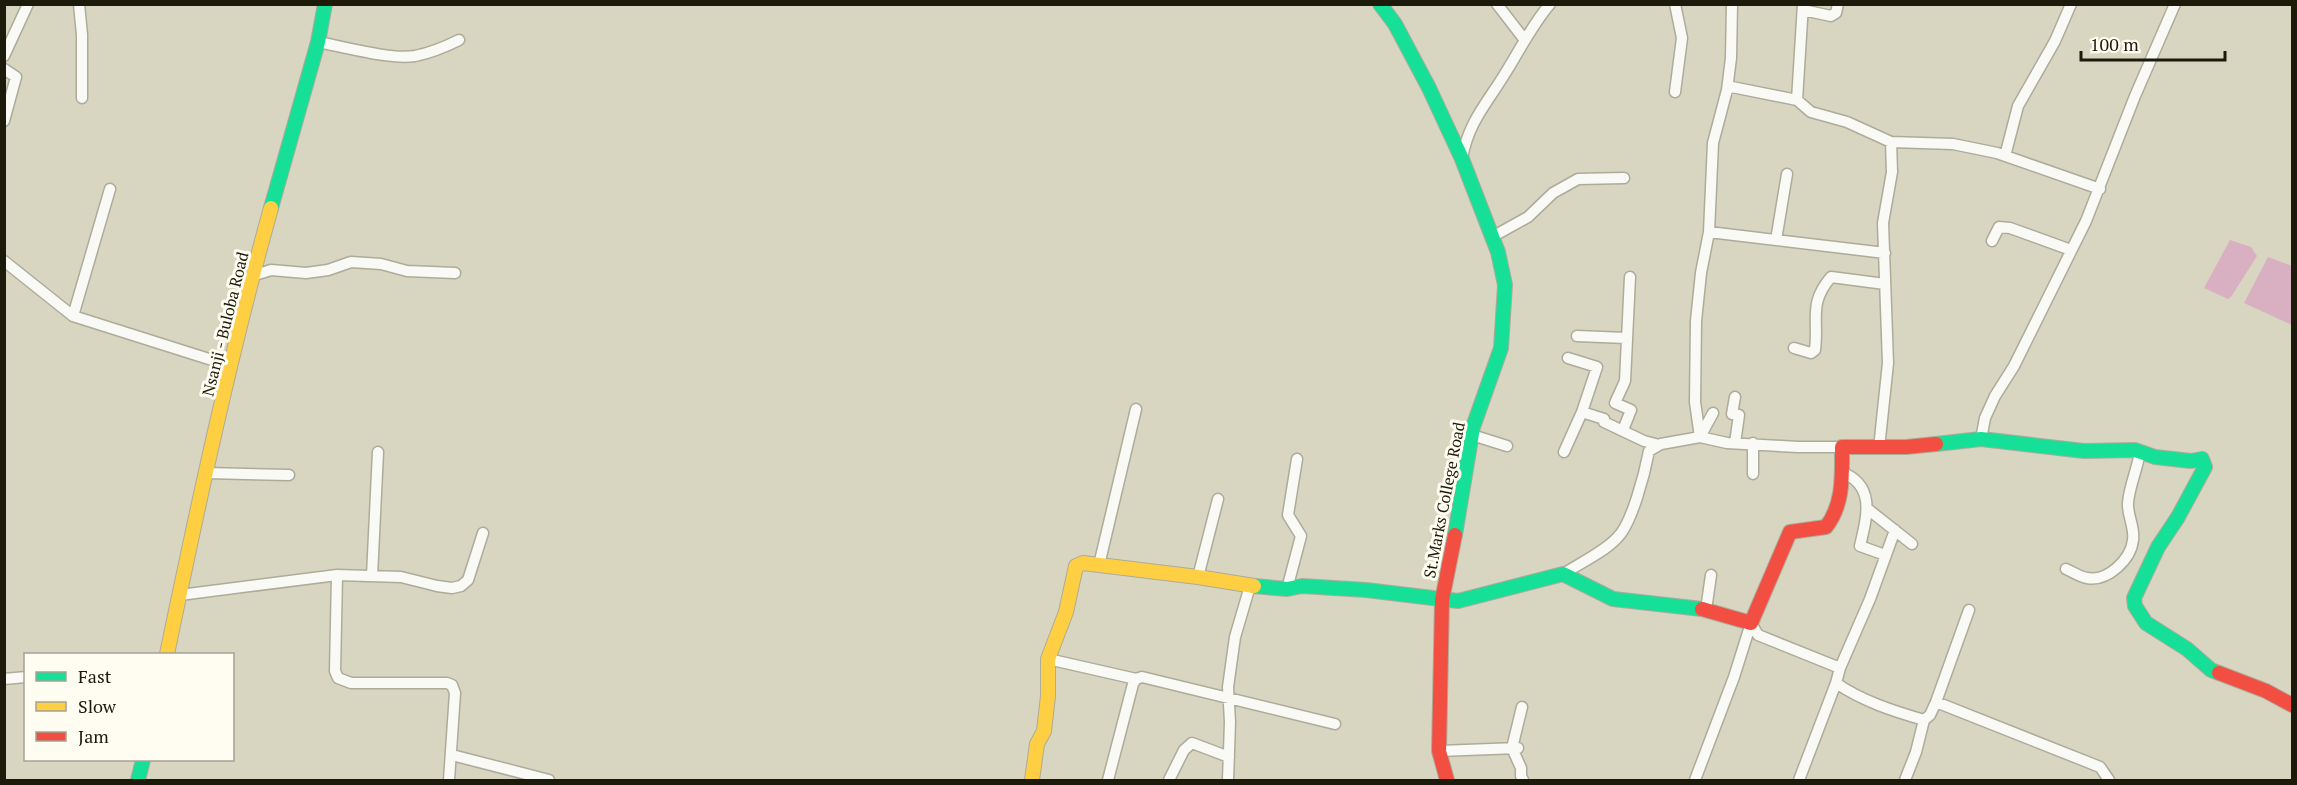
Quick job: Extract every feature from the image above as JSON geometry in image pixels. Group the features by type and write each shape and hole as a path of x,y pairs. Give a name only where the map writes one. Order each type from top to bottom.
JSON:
{"street":[{"path":"4,56 28,4"},
{"path":"79,4 82,34 82,98"},
{"name":"Nsanji - Buloba Road","path":"167,653 252,276 318,42 325,4"},
{"name":"St.Marks College Road","path":"1380,4 1395,24 1462,159 1498,252 1505,285 1501,348 1472,435 1461,507 1442,600 1439,751 1447,780"},
{"path":"1497,4 1524,39"},
{"path":"1462,159 1467,133 1524,39 1550,4"},
{"path":"1674,92 1683,38 1676,4"},
{"path":"1700,437 1695,402 1696,321 1701,273 1709,231 1713,143 1731,58 1732,4"},
{"path":"1797,100 1803,7 1831,16 1836,13 1838,4"},
{"path":"2005,156 2018,106 2055,41 2071,4"},
{"path":"1981,439 1985,418 1995,396 2014,366 2100,189 2135,96 2175,4"},
{"path":"318,42 392,55 413,56 459,40"},
{"path":"4,69 16,77 4,121"},
{"path":"1726,90 1732,87 1797,100 1811,112 1847,122 1892,142 1953,144 2005,156 2100,189"},
{"path":"1879,448 1888,363 1883,223 1893,172 1892,142"},
{"path":"1776,240 1787,174"},
{"path":"1492,237 1528,217 1553,193 1578,179 1624,178"},
{"path":"73,316 110,189"},
{"path":"1992,241 1999,227 2010,228 2071,250"},
{"path":"1709,231 1885,253"},
{"path":"4,261 73,316 231,366"},
{"path":"252,276 271,270 306,273 328,270 351,262 381,264 407,271 454,273"},
{"path":"1623,430 1631,410 1615,403 1625,381 1629,277"},
{"path":"1794,348 1811,353 1815,350 1818,328 1816,299 1832,277 1885,284"},
{"path":"1577,336 1626,338"},
{"path":"1564,452 1582,412 1597,367 1568,358"},
{"path":"1735,397 1732,414 1739,415 1735,443"},
{"path":"1099,565 1136,409"},
{"path":"1582,412 1604,419 1604,422 1644,441 1659,445"},
{"path":"1700,437 1713,413"},
{"path":"1472,435 1507,446"},
{"path":"1032,780 1037,744 1044,731 1048,659 1066,612 1076,566 1083,563 1198,577 1250,586 1366,590 1458,601 1563,574 1618,538 1638,495 1649,451 1659,445 1700,437 1735,443 1798,447 1879,448 1981,439 2084,451 2136,450 2155,457 2191,461 2202,459 2205,467 2178,517 2158,547 2134,598 2135,606 2146,623 2187,649 2211,670 2292,705"},
{"path":"1753,443 1753,474"},
{"path":"1695,780 1734,677 1751,623 1790,532 1826,527 1833,519 1838,503 1842,447"},
{"path":"2066,569 2087,578 2099,578 2116,569 2127,557 2133,541 2133,524 2128,508 2139,458 2136,450"},
{"path":"372,576 378,452"},
{"path":"1287,589 1301,536 1287,514 1297,459"},
{"path":"1841,472 1851,476 1863,489 1864,501 1869,510 1912,544"},
{"path":"207,473 289,475"},
{"path":"1198,577 1218,499"},
{"path":"1869,510 1860,546 1885,555"},
{"path":"1799,780 1840,668 1895,530"},
{"path":"180,595 337,575 401,577 452,588 468,580 483,532"},
{"path":"1563,574 1613,599 1706,610 1751,623 1758,635 1840,668"},
{"path":"337,575 335,671 338,678 351,683 364,684 447,683 452,685 455,693 449,780"},
{"path":"1706,610 1711,575"},
{"path":"1228,780 1230,699 1228,687 1235,637 1250,586"},
{"path":"1905,780 1916,752 1924,720 1930,715 1936,702 1969,610"},
{"path":"1048,659 1136,679 1142,677 1335,724"},
{"path":"4,679 24,677"},
{"path":"1108,780 1136,679"},
{"path":"1836,683 1864,699 1924,720"},
{"path":"1936,702 2100,767 2109,780"},
{"path":"1522,707 1515,748 1523,780"},
{"path":"1169,780 1184,750 1192,743 1229,757"},
{"path":"1439,751 1515,748"},
{"path":"452,755 549,780"},
{"path":"138,780 143,761"}],"shaded area":[{"path":"2230,240 2251,247 2257,256 2228,299 2204,288"},
{"path":"2268,257 2292,266 2292,325 2244,303"}],"traffic: fast":[{"path":"271,208 318,42 325,4"},
{"path":"1380,4 1395,24 1429,88 1462,159 1498,252 1505,285 1501,348 1473,427 1455,535"},
{"path":"1936,444 1981,439 2084,451 2135,450 2155,457 2191,461 2202,459 2205,467 2178,517 2158,547 2134,598 2135,606 2146,623 2187,649 2211,670 2219,673"},
{"path":"1254,586 1287,589 1302,586 1366,590 1458,601 1563,574 1613,599 1702,609"},
{"path":"138,780 143,761"}],"traffic: slow":[{"path":"167,653 228,374 271,208"},
{"path":"1032,780 1037,744 1044,731 1048,696 1048,659 1066,612 1076,566 1083,563 1254,586"}],"traffic: jam":[{"path":"1702,609 1751,623 1790,532 1826,527 1832,518 1841,489 1842,447 1906,447 1936,444"},
{"path":"1447,780 1439,751 1442,600 1455,535"},
{"path":"2219,673 2266,691 2292,705"}]}
